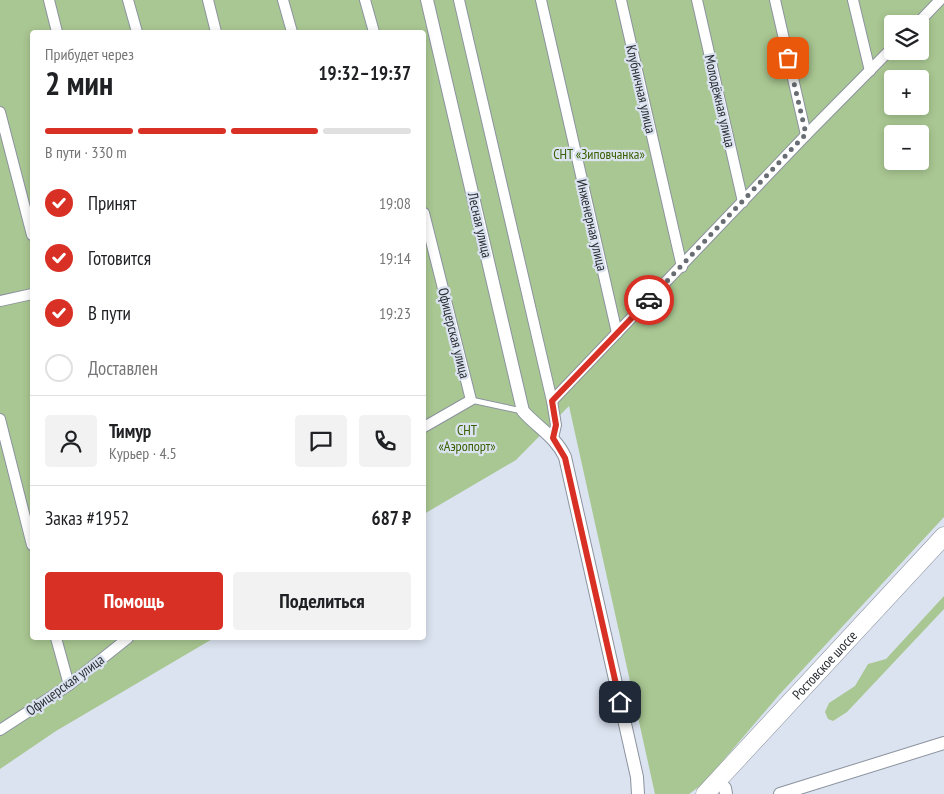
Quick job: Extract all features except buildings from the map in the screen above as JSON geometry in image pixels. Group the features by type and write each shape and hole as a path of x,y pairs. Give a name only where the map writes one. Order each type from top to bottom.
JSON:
{"highway":[{"name":"Ростовское шоссе","path":"705,794 944,536"},
{"name":"Ростовское шоссе","path":"724,792 944,553"}],"street":[{"path":"49,0 56,30"},
{"path":"128,0 136,30"},
{"path":"208,0 216,30"},
{"path":"283,0 291,30"},
{"path":"365,0 373,30"},
{"name":"Лесная улица","path":"427,0 523,411"},
{"path":"459,0 552,401 556,425 553,438"},
{"name":"Инженерная улица","path":"542,0 617,333"},
{"name":"Клубничная улица","path":"620,0 682,267"},
{"name":"Молодёжная улица","path":"697,0 743,202"},
{"path":"775,0 806,134"},
{"path":"853,0 870,71"},
{"path":"924,15 935,2"},
{"path":"552,401 682,267 806,134 884,56"},
{"path":"0,112 30,227"},
{"name":"Офицерская улица","path":"426,221 471,400"},
{"path":"0,301 30,294"},
{"path":"426,427 471,400"},
{"path":"523,411 553,438 565,458 636,777 638,794"},
{"path":"0,419 30,537"},
{"path":"57,640 69,685"},
{"name":"Офицерская улица","path":"0,730 69,685 125,640"},
{"path":"780,794 944,743"}],"lane":[{"path":"471,400 523,411"}],"green space":[{"path":"0,0 944,0 944,517 779,695 704,783 689,794 655,794 569,406 516,460 426,513 426,30 30,30 30,640 211,640 56,731 0,769"},
{"path":"944,596 944,609 847,712 833,721 828,719 825,712 829,703 855,686 868,664 886,659"}],"way so far":[{"path":"649,300 806,134 788,58"}],"route":[{"path":"620,702 565,458 561,447 553,438 556,425 552,401 649,300"}],"park label":[{"name":"СНТ «Зиповчанка»","path":"599,154"},
{"name":"СНТ «Аэропорт»","path":"467,438"}]}
